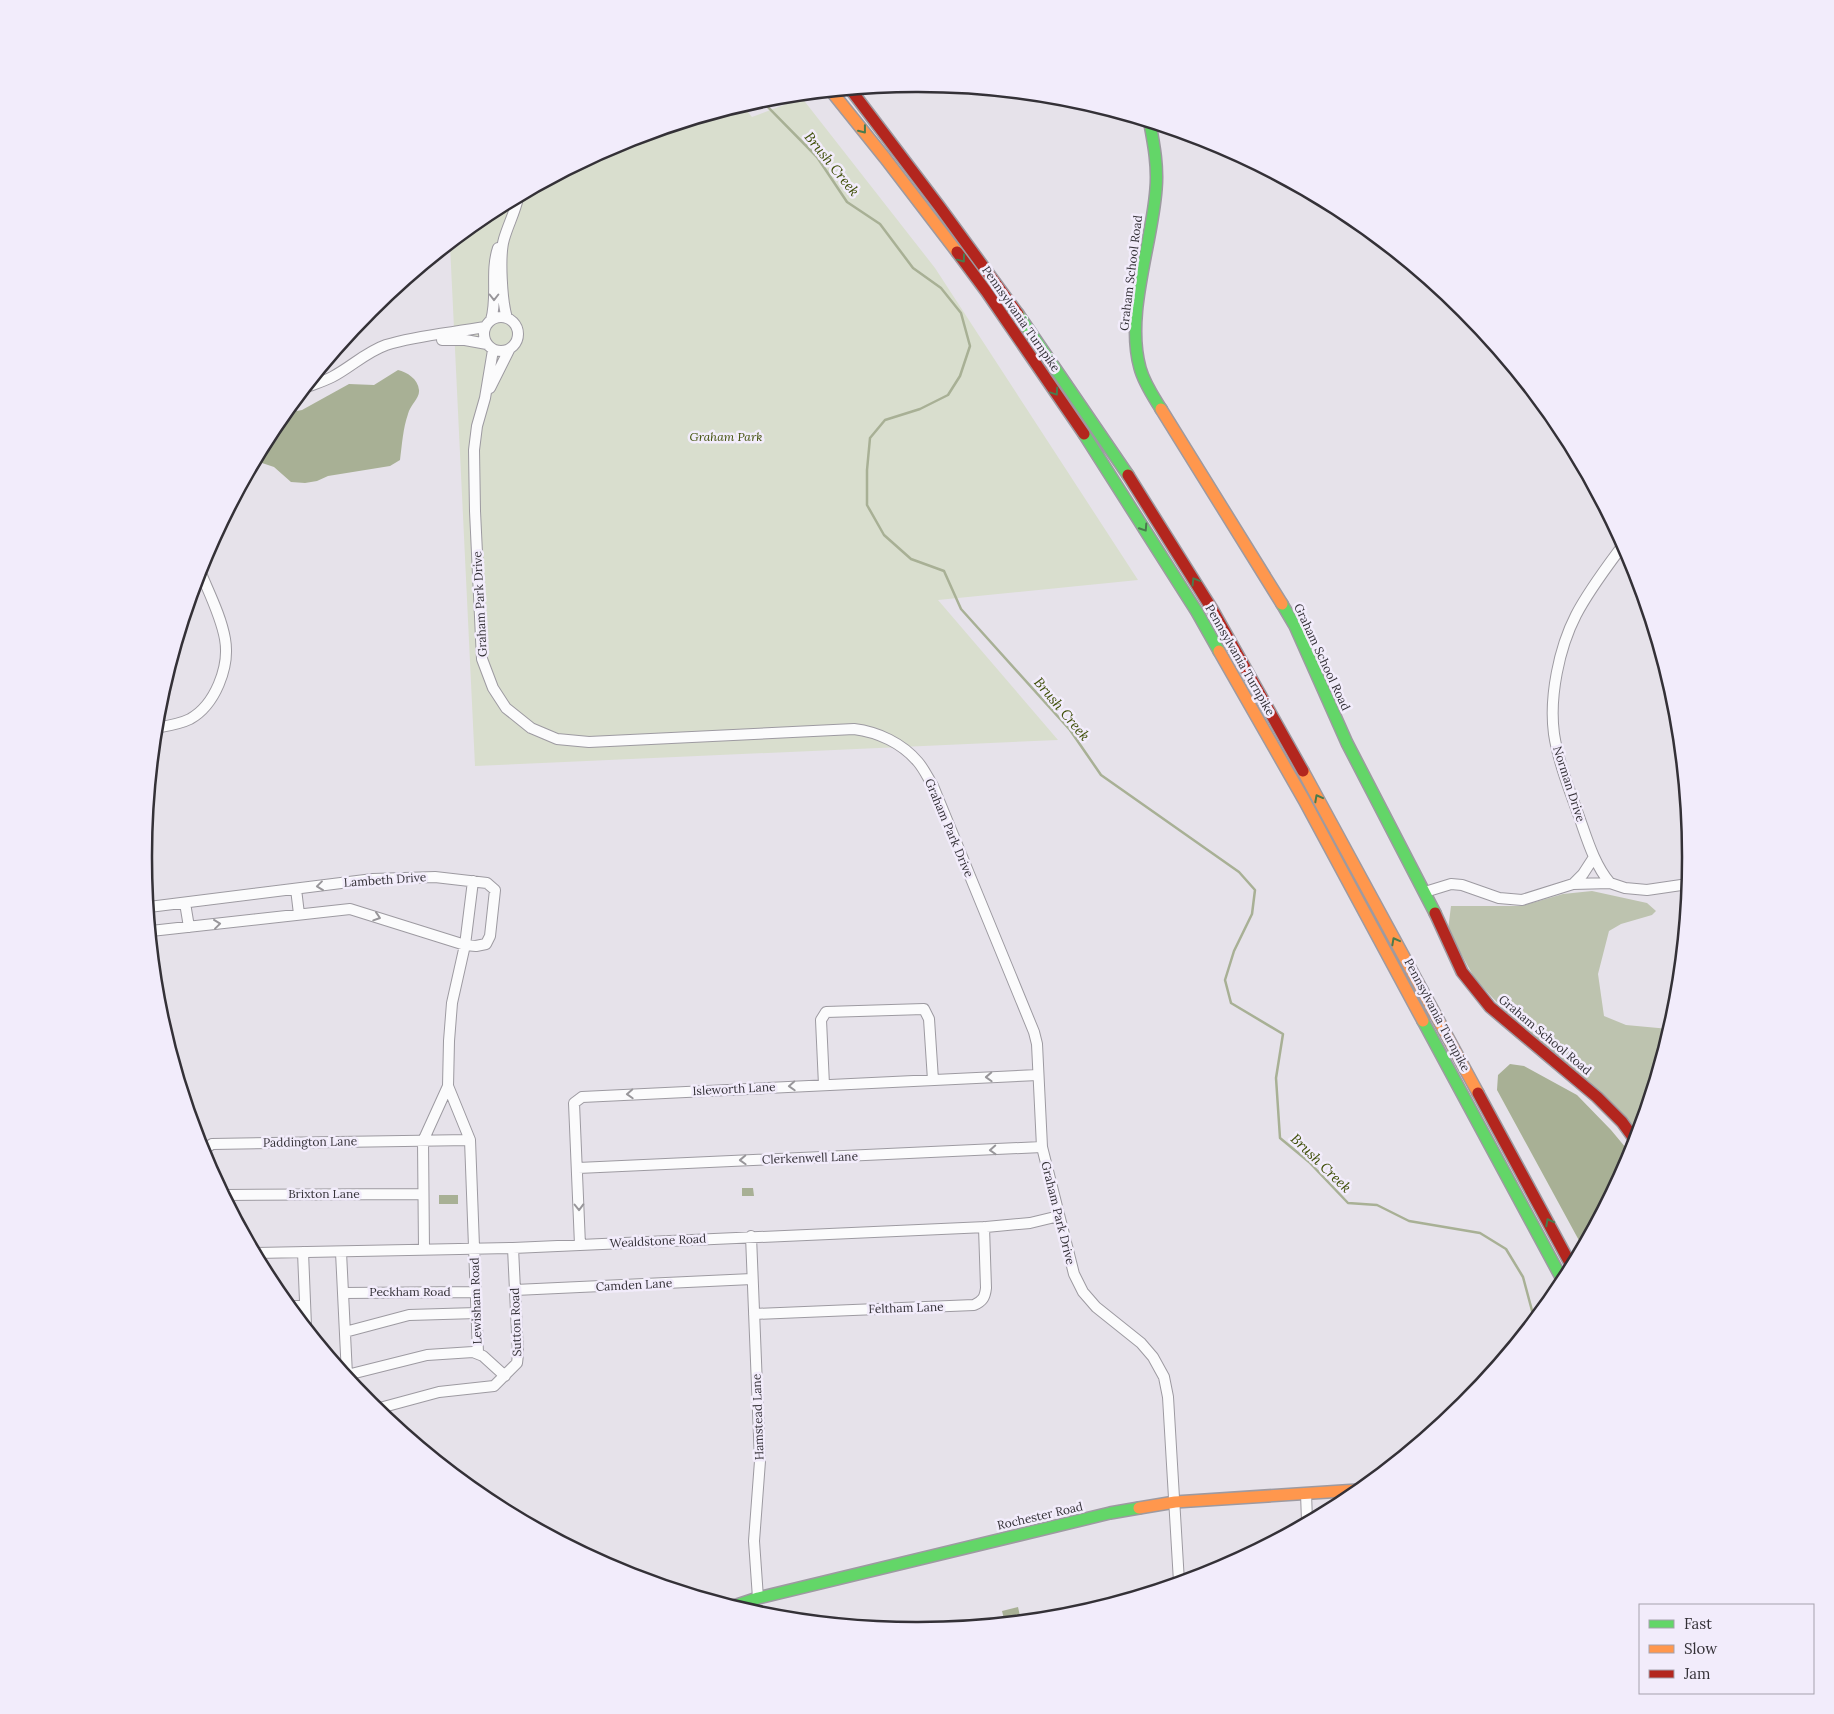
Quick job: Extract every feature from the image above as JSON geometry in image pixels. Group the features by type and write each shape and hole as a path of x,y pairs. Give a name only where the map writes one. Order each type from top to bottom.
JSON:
{"main road":[{"name":"Pennsylvania Turnpike","path":"855,95 964,239 1074,393 1184,563 1247,670 1484,1106 1528,1181 1568,1257"},
{"name":"Pennsylvania Turnpike","path":"836,97 986,291 1078,425 1197,612 1304,800 1559,1272"},
{"name":"Graham School Road","path":"1151,130 1155,150 1156,188 1139,300 1136,337 1139,364 1150,391 1261,568 1295,626 1347,743 1424,892 1462,972 1490,1007 1597,1097 1622,1122 1630,1133"},
{"name":"Rochester Road","path":"747,1602 1102,1515 1175,1502 1345,1491"},
{"path":"758,1598 758,1605"}],"street":[{"name":"Graham Park Drive","path":"485,398 509,350 516,342 518,333 515,324 507,318 504,308 503,242 515,207"},
{"name":"Graham Park Drive","path":"503,242 497,249 494,306 484,333 490,347 485,398 477,426 474,469 482,659 493,688 506,708 531,728 557,739 589,742 854,729 871,731 897,744 918,762 933,786 1034,1032 1042,1148 1077,1283 1096,1307 1141,1343 1153,1357 1164,1377 1168,1397 1179,1575"},
{"path":"318,382 333,376 385,345 424,335 454,333 488,324 499,317 507,318"},
{"path":"411,339 465,340 501,352 509,350"},
{"name":"Norman Drive","path":"1610,883 1602,874 1594,858 1561,765 1554,733 1554,692 1561,655 1576,616 1592,588 1618,552"},
{"path":"164,726 190,719 216,691 222,676 226,658 226,640 204,582"},
{"path":"1573,884 1594,858"},
{"name":"Lambeth Drive","path":"154,906 382,879 436,877 487,883 495,890 490,936 486,944 476,946 465,945 350,909 156,930"},
{"path":"424,1250 423,1141 448,1086 452,1003 465,945 473,881"},
{"path":"1424,892 1451,884 1462,885 1499,898 1522,900 1573,884 1610,883 1625,888 1647,890 1681,885"},
{"path":"296,888 299,914"},
{"path":"185,903 189,927"},
{"path":"824,1085 821,1020 826,1012 924,1009 929,1019 933,1080"},
{"name":"Isleworth Lane","path":"580,1245 574,1102 582,1097 1038,1075"},
{"path":"448,1086 470,1140 474,1249"},
{"path":"423,1141 470,1140"},
{"name":"Paddington Lane","path":"209,1146 212,1144 423,1141"},
{"name":"Clerkenwell Lane","path":"578,1168 1042,1148"},
{"name":"Brixton Lane","path":"231,1195 423,1194"},
{"name":"Wealdstone Road","path":"263,1253 513,1248 984,1227 1030,1223 1059,1216"},
{"name":"Feltham Lane","path":"754,1314 974,1305 981,1302 985,1296 984,1227"},
{"name":"Hamstead Lane","path":"750,1236 760,1461 754,1541 758,1598"},
{"name":"Sutton Road","path":"505,1376 517,1363 513,1248"},
{"name":"Lewisham Road","path":"474,1249 478,1353"},
{"path":"303,1252 306,1316"},
{"path":"342,1252 347,1366"},
{"name":"Camden Lane","path":"515,1290 752,1279"},
{"name":"Peckham Road","path":"343,1293 476,1292"},
{"path":"298,1306 306,1306"},
{"path":"345,1332 409,1315 477,1313"},
{"name":"Lewisham Road","path":"353,1373 432,1354 478,1353 505,1376"},
{"path":"385,1406 439,1392 494,1386 505,1376"},
{"path":"1306,1493 1307,1514"}],"green space":[{"name":"Graham Park","path":"804,101 935,268 1138,580 938,600 1058,740 475,766 450,251 492,221 579,171 671,133 748,112 752,117 786,104"}],"shaded area":[{"path":"398,370 405,372 417,383 419,393 406,419 400,460 390,466 328,476 317,481 305,483 291,482 274,467 262,463 296,411 302,410 349,384 374,385"},
{"path":"1592,891 1647,903 1656,911 1652,915 1621,924 1609,931 1598,974 1604,1016 1626,1025 1662,1028 1641,1103 1632,1127 1506,1012 1475,979 1448,930 1451,906 1521,906 1563,894"},
{"path":"1510,1064 1524,1066 1577,1095 1624,1146 1603,1195 1579,1240 1497,1090 1498,1075"},
{"path":"742,1188 753,1188 754,1196 742,1196"},
{"path":"439,1195 458,1195 458,1204 439,1204"},
{"path":"1018,1607 1020,1615 1003,1616 1002,1611"}],"waterway":[{"name":"Brush Creek","path":"768,107 817,157 847,202 880,224 913,268 941,288 961,313 970,346 960,376 948,395 920,409 885,420 870,438 867,470 867,505 884,535 911,559 944,571 961,609 1070,730 1101,775 1239,872 1255,890 1252,914 1234,951 1225,980 1231,1003 1283,1034 1276,1078 1280,1138 1309,1162 1348,1203 1377,1205 1409,1221 1480,1233 1506,1249 1523,1277 1532,1311"}],"traffic: fast":[{"path":"1151,129 1156,164 1156,189 1154,211 1137,302 1136,347 1144,379 1161,409"},
{"path":"1018,314 1128,475"},
{"path":"1084,434 1197,612 1219,651"},
{"path":"1282,604 1295,626 1347,743 1435,913"},
{"path":"1423,1021 1559,1273"},
{"path":"747,1602 1110,1513 1139,1508"}],"traffic: slow":[{"path":"836,97 957,252"},
{"path":"1161,409 1282,604"},
{"path":"1219,651 1304,800 1423,1021"},
{"path":"1303,771 1478,1093"},
{"path":"1139,1508 1175,1502 1345,1491"}],"traffic: jam":[{"path":"855,95 1018,314"},
{"path":"957,252 1084,434"},
{"path":"1128,475 1212,609 1303,771"},
{"path":"1435,913 1462,972 1490,1007 1597,1097 1622,1122 1630,1133"},
{"path":"1478,1093 1567,1258"}]}
